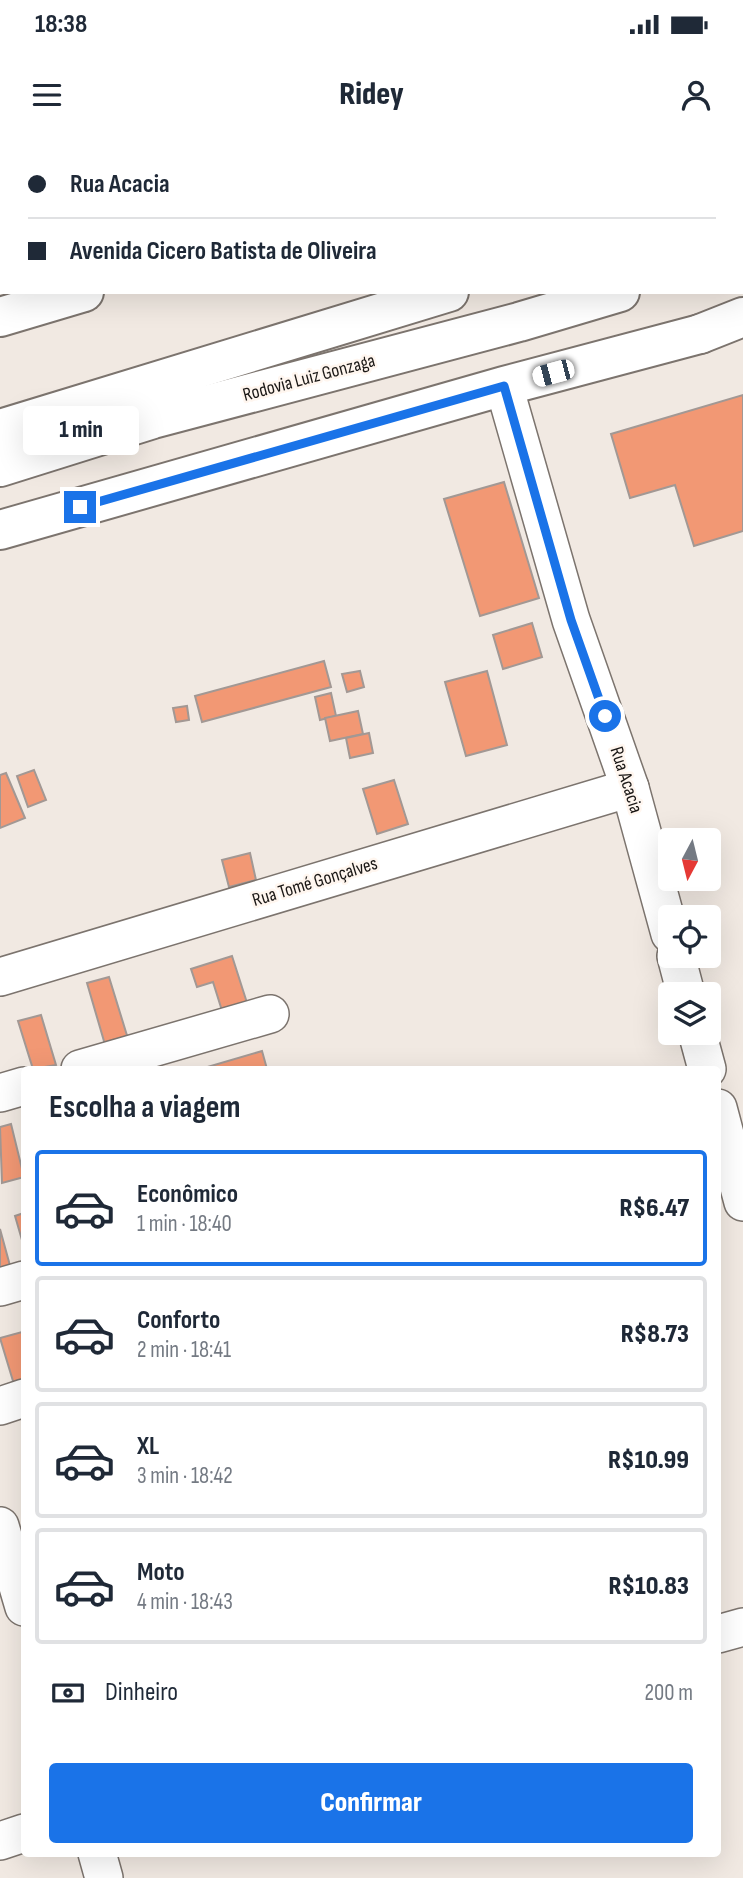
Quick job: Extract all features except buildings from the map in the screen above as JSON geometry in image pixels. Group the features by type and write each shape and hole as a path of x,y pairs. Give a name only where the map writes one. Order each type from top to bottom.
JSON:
{"main road":[{"path":"1,312 76,294"},
{"name":"Rodovia Luiz Gonzaga","path":"0,429 442,294"},
{"name":"Rodovia Luiz Gonzaga","path":"0,467 153,419 519,322 613,294"},
{"path":"0,530 504,386 700,334 743,317"}],"street":[{"path":"700,334 743,323"},
{"name":"Rua Acacia","path":"504,386 571,620 631,788 662,905"},
{"name":"Rua Tomé Gonçalves","path":"0,977 631,788"},
{"path":"103,1066 179,1056 270,1014"},
{"path":"701,1045 706,1066"},
{"path":"0,1093 21,1087"},
{"path":"721,1124 736,1201"},
{"path":"0,1287 21,1281"},
{"path":"0,1406 21,1399"},
{"path":"0,1527 21,1598"},
{"path":"721,1633 743,1627"},
{"path":"0,1841 21,1834"},
{"path":"98,1857 104,1878"}],"route":[{"path":"80,507 504,386 571,620 605,716"}]}
